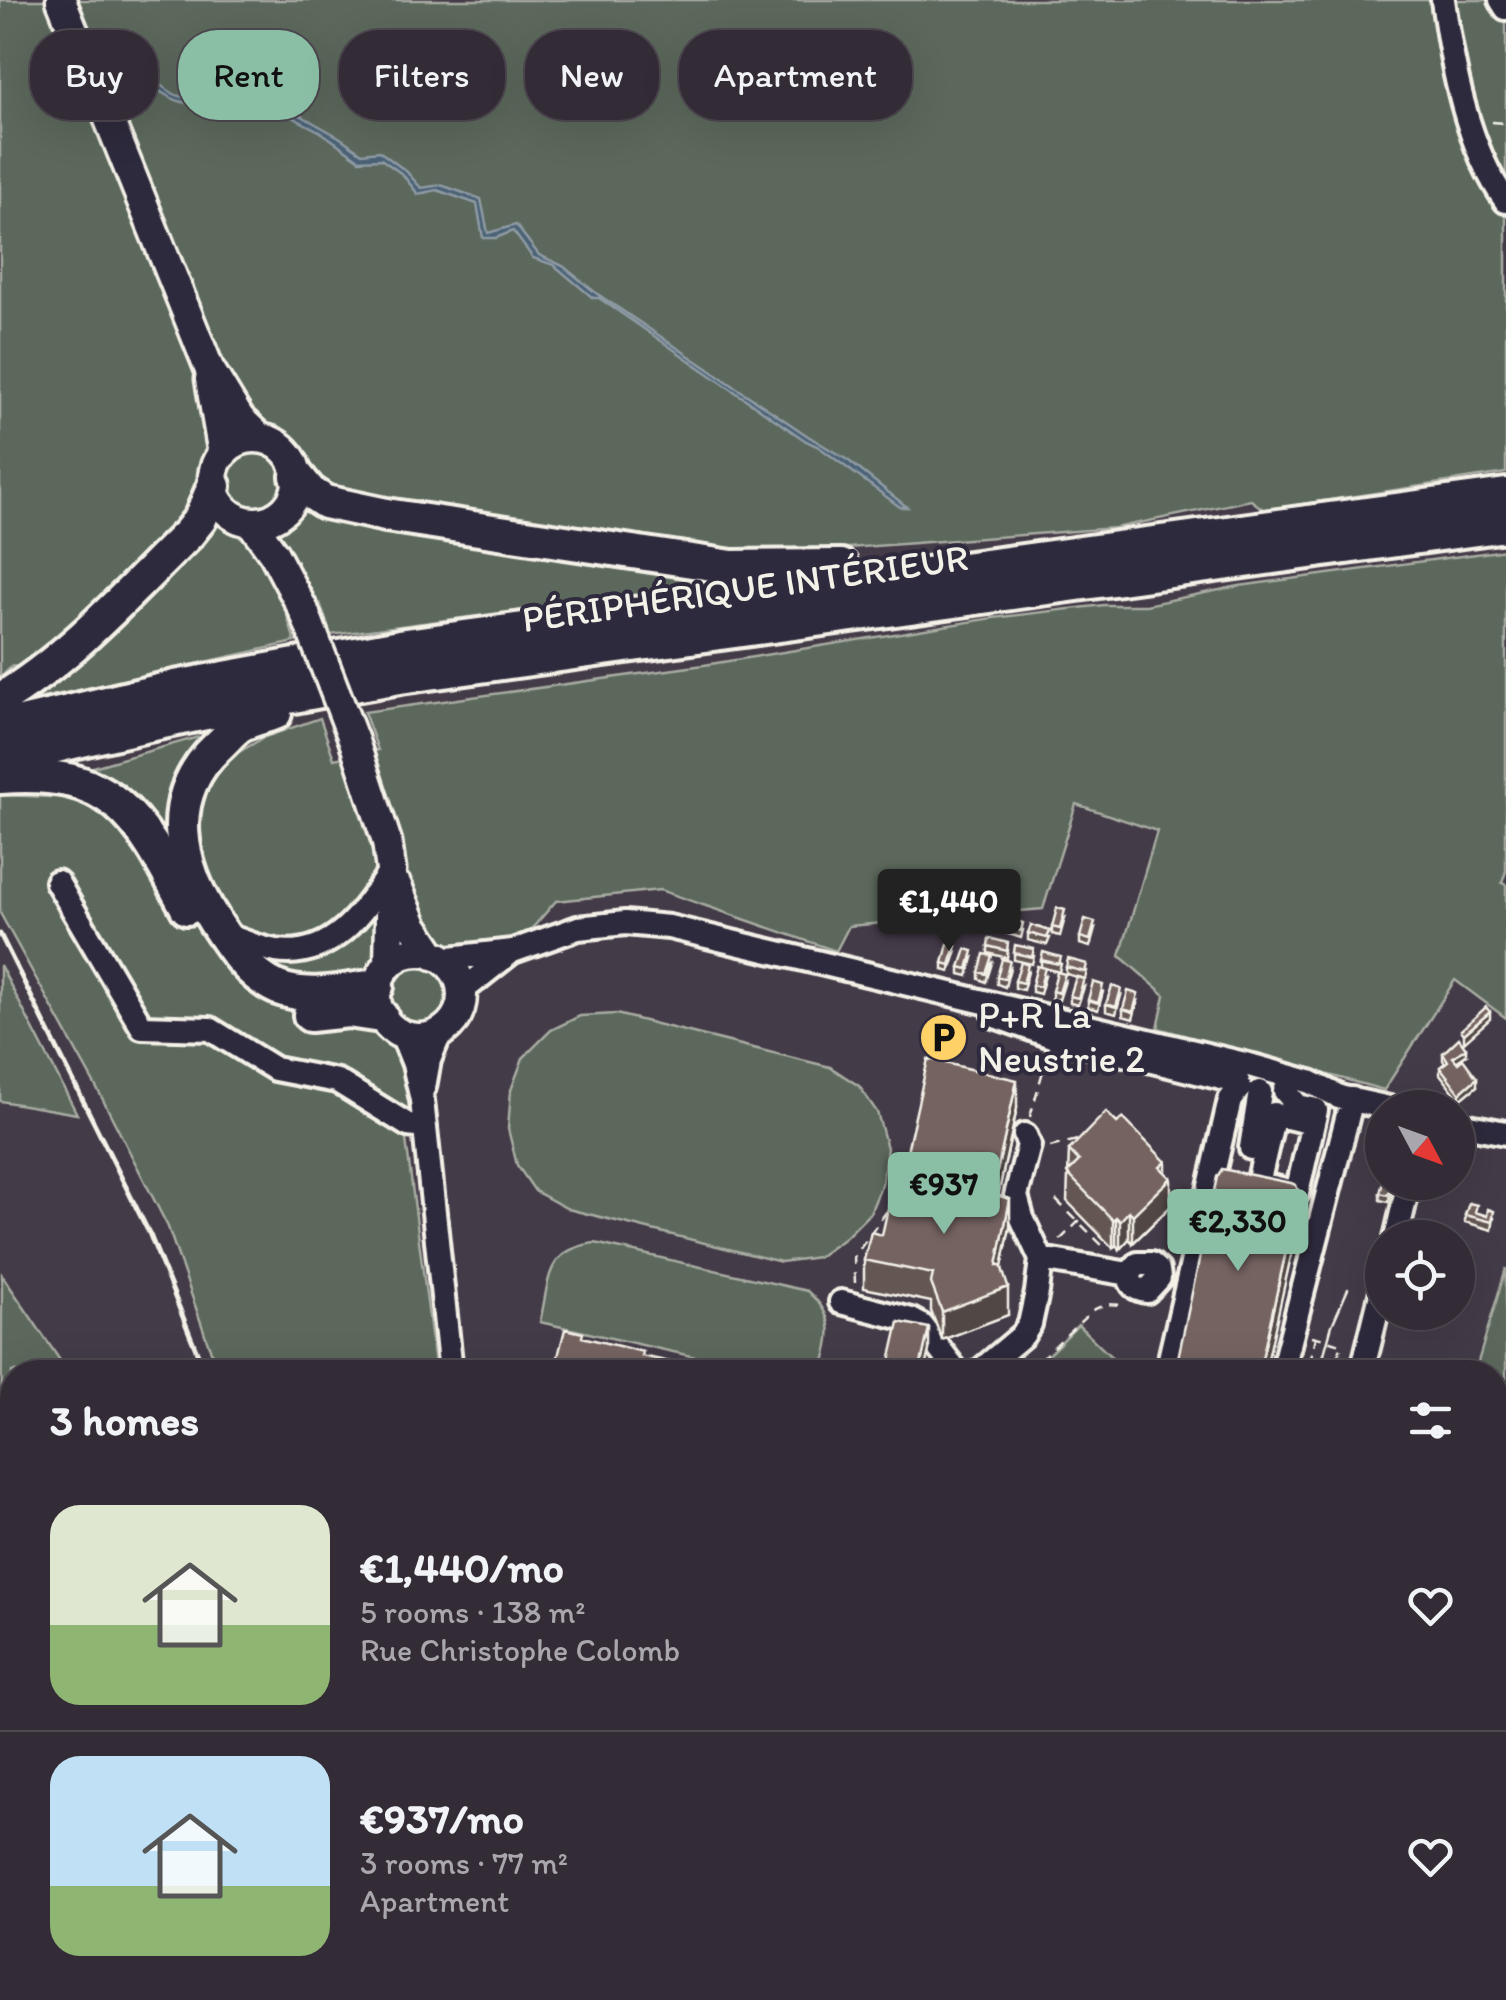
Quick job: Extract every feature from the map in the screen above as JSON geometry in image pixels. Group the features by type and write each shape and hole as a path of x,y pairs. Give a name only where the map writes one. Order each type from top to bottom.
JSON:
{"highway":[{"path":"297,476 325,502 386,514 732,568 890,562 909,576"},
{"path":"0,700 65,652 188,534 200,519 214,486"},
{"path":"0,728 175,687 387,648 1506,495"},
{"name":"PÉRIPHÉRIQUE INTÉRIEUR","path":"0,760 191,715 400,676 1506,526"},
{"path":"387,1000 307,995 278,988 258,976 202,902 182,845 182,802 204,760 240,725 292,708 375,694 400,676"},
{"path":"0,776 71,780 103,792 121,805 136,820 163,862 227,975 253,998 281,1012 309,1015 348,1011 387,1000"}],"main road":[{"path":"60,0 209,368 240,418 260,438 285,451 297,476 295,493 284,510 269,520 251,522"},
{"path":"209,368 222,454"},
{"path":"260,438 237,442 222,454 215,468 214,486 226,510 251,522 274,554 304,610"},
{"path":"284,510 304,610 387,842 391,870 387,1000 421,1038 440,1033 456,1017 462,991 455,972 413,925 391,870"},
{"path":"387,1000 406,954 437,956"}],"street":[{"path":"1443,0 1455,72 1472,130 1506,202"},
{"path":"1502,0 1506,8"},
{"path":"223,934 274,950 318,948 344,931 364,910 391,870"},
{"path":"56,882 142,1026 210,1028 275,1069 336,1081 408,1126 425,1127"},
{"path":"437,956 460,959 513,951 578,928 644,924 1060,1018 1257,1082 1298,1106 1316,1110 1296,1193 1248,1188"},
{"path":"462,991 513,951"},
{"path":"897,983 1054,1036 1365,1102"},
{"path":"387,1000 414,1064 422,1100 450,1360"},
{"path":"422,1100 429,1060 440,1033"},
{"path":"1248,1188 1257,1082"},
{"path":"1170,1360 1230,1100 1257,1082 1310,1082 1346,1098"},
{"path":"1285,1360 1346,1098"},
{"path":"1248,1188 1274,1114 1313,1123"},
{"path":"1475,1127 1506,1133"},
{"path":"995,1360 1012,1347 1030,1324 1042,1259 1016,1196 1028,1134"},
{"path":"1042,1259 1129,1274"},
{"path":"848,1304 922,1326 948,1360"},
{"path":"1365,1360 1372,1330"}],"path":[{"path":"1028,1134 1054,1036"},
{"path":"1019,1107 1028,1134 1048,1148 1084,1138"},
{"path":"1056,1200 1114,1257 1102,1269"},
{"path":"848,1304 854,1257 892,1202"},
{"path":"1042,1259 1080,1220"},
{"path":"1040,1360 1093,1310 1106,1304 1128,1305"},
{"path":"1310,1336 1342,1344 1337,1360"},
{"path":"1316,1337 1311,1358 1319,1360"}],"green space":[{"path":"0,0 1506,0 1506,473 1264,510 1251,500 1115,528 808,551 690,575 692,588 331,635 320,603 285,609 295,642 10,705 27,669 12,666 0,678"},
{"path":"1506,550 1506,871 1502,883 1506,885 1506,1018 1455,980 1384,1090 1158,1028 1165,995 1120,956 1157,831 1076,804 1043,909 849,926 836,951 660,890 556,901 482,986 404,1124 434,1360 214,1360 168,1227 0,913 0,795 75,798 86,769 198,737 232,756 265,737 320,718 334,759 378,750 364,712 704,665 993,618 1104,605 1146,605 1239,586"},
{"path":"0,965 77,1114 0,1101"},
{"path":"616,1014 830,1067 859,1086 877,1112 887,1148 882,1184 870,1213 818,1257 781,1262 568,1209 535,1191 517,1165 508,1129 511,1090 523,1058 551,1030 580,1016"},
{"path":"595,1243 807,1291 828,1319 824,1360 709,1360 540,1322 552,1269 566,1252"},
{"path":"1506,1268 1506,1360 1479,1360"},
{"path":"2,1275 60,1360 2,1360"},
{"path":"1078,1325 1114,1360 1043,1360"}],"water":[{"path":"158,83 178,95 178,100 160,92"},
{"path":"298,120 309,120 362,153 379,151 421,188 441,185 481,199 488,233 516,225 539,255 563,266 596,293 849,461 907,507 900,507 819,447 599,298 593,298 554,265 533,258 513,231 483,238 477,204 437,190 418,194 402,174 381,159 360,160"}],"building":[{"path":"1057,908 1065,910 1060,929 1052,927"},
{"path":"1005,917 1023,923 1021,931 1002,925"},
{"path":"1085,919 1095,922 1090,940 1080,937"},
{"path":"1031,925 1050,931 1047,938 1028,933"},
{"path":"989,938 1008,943 1007,951 988,946"},
{"path":"948,944 956,946 950,965 943,963"},
{"path":"1015,945 1034,949 1032,957 1014,953"},
{"path":"966,949 973,951 968,969 960,967"},
{"path":"1043,952 1061,957 1059,964 1041,960"},
{"path":"984,954 992,956 986,974 979,972"},
{"path":"1002,959 1010,961 1005,979 997,977"},
{"path":"1068,959 1087,964 1085,972 1066,967"},
{"path":"1021,962 1028,965 1023,983 1015,981"},
{"path":"1037,966 1045,968 1040,987 1032,985"},
{"path":"1057,972 1065,974 1059,993 1052,991"},
{"path":"1076,977 1084,979 1078,998 1070,996"},
{"path":"1093,982 1103,985 1098,1003 1088,1000"},
{"path":"1112,986 1121,989 1116,1007 1106,1004"},
{"path":"1128,991 1138,994 1133,1012 1123,1009"},
{"path":"1486,1007 1490,1012 1464,1034 1461,1030"},
{"path":"1459,1038 1466,1048 1453,1057 1458,1063 1463,1059 1477,1078 1463,1090 1458,1090 1440,1067 1448,1061 1443,1053"},
{"path":"928,1059 1017,1080 996,1176 906,1156"},
{"path":"1106,1112 1117,1123 1123,1118 1166,1162 1160,1167 1171,1178 1133,1215 1129,1211 1120,1221 1116,1217 1113,1220 1067,1173 1079,1161 1069,1150"},
{"path":"1222,1169 1291,1183 1299,1193 1262,1360 1178,1360 1217,1177"},
{"path":"896,1172 977,1190 979,1182 987,1184 985,1192 1010,1199 997,1265 1001,1265 1008,1287 942,1312 931,1283 933,1274 864,1260 871,1232 882,1235"},
{"path":"1469,1203 1477,1205 1475,1212 1487,1216 1488,1209 1494,1211 1492,1222 1465,1215"},
{"path":"899,1322 929,1328 922,1360 890,1360"},
{"path":"565,1329 661,1360 557,1360"}],"tram line":[{"path":"1322,1360 1348,1289"}],"railway":[{"path":"0,934 150,1235 200,1360"}],"place":[{"name":"P+R La Neustrie 2","path":"943,1037"}]}
